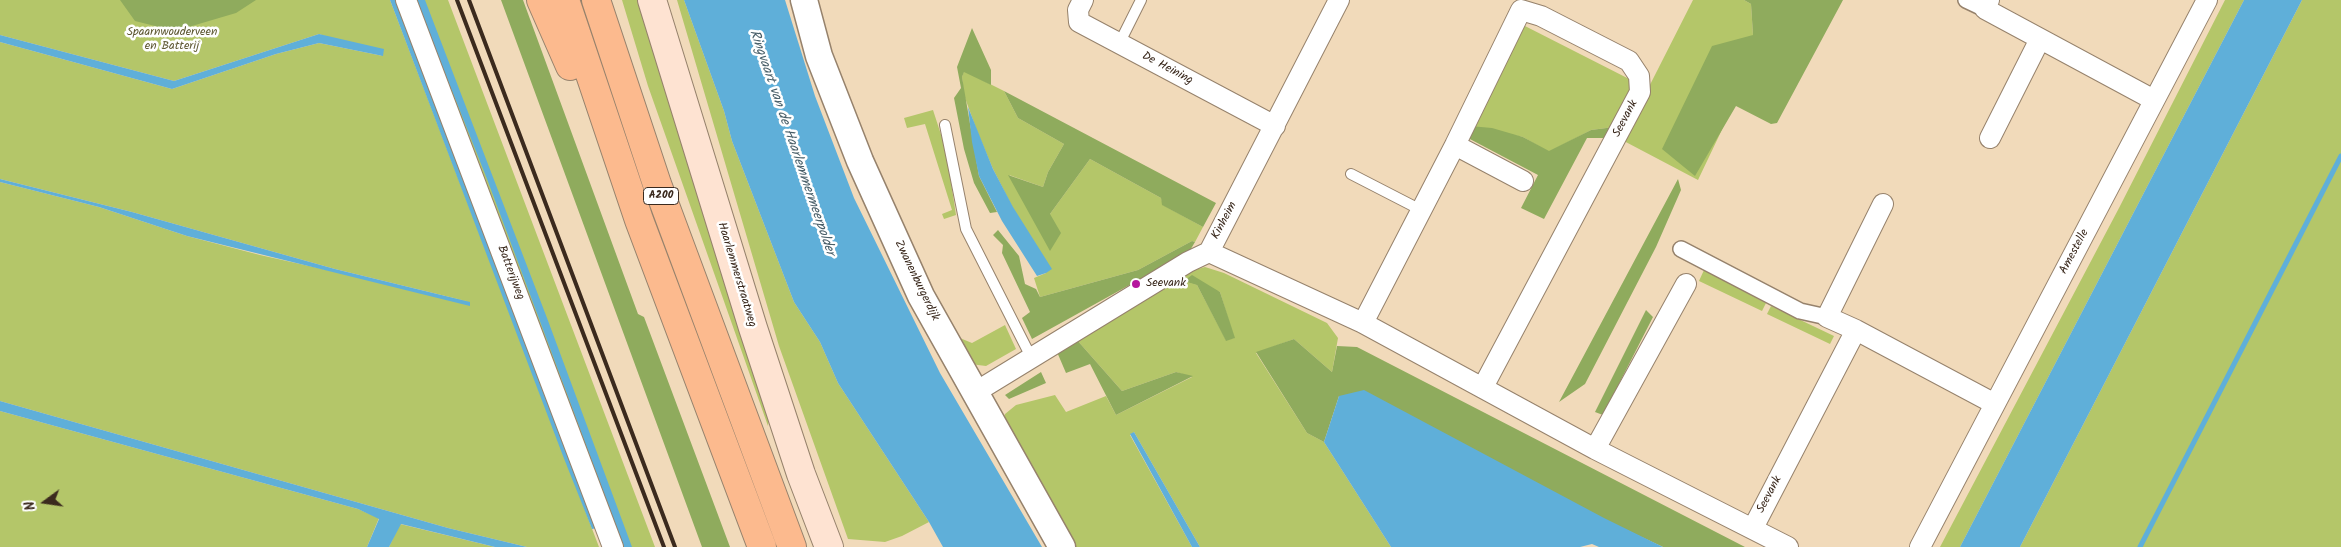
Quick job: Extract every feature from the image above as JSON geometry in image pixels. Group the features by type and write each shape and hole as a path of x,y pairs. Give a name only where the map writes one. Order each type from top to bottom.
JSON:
{"highway":[{"name":"A200","path":"541,0 639,220"},
{"name":"A200","path":"565,0 639,220 762,547"},
{"name":"A200","path":"596,0 657,184 792,547"}],"main road":[{"name":"Haarlemmerstraatweg","path":"652,0 800,474 829,547"}],"street":[{"name":"Batterijweg","path":"406,0 614,547"},
{"name":"Zwanenburgerdijk","path":"804,0 819,56 860,161 922,296 974,393 1062,547"},
{"name":"De Heining","path":"1083,0 1078,10 1079,22 1274,126"},
{"name":"Kinheim","path":"974,393 1188,262 1209,252 1340,0"},
{"path":"1966,0 1987,4 2040,38 2154,100"},
{"name":"Amestelle","path":"1920,547 2207,0"},
{"name":"Seevank","path":"1363,322 1455,145 1521,10 1541,16 1629,61 1639,76 1640,92 1483,388"},
{"path":"1990,138 2040,38"},
{"path":"1455,145 1523,181"},
{"path":"1827,317 1883,204"},
{"path":"1681,249 1800,310 1827,317 1856,330 1995,404"},
{"name":"Seevank","path":"1209,252 1363,322 1595,449 1788,547"},
{"path":"1595,449 1686,284"},
{"name":"Seevank","path":"1753,528 1856,330"}],"lane":[{"path":"1119,44 1141,0"},
{"path":"945,125 966,229 1031,358"},
{"path":"1351,174 1421,210"}],"green space":[{"name":"Spaarnwouderveen en Batterij","path":"0,0 390,0 599,547 527,547 448,528 0,401 0,182 99,207 187,236 260,255 470,302 335,269 132,212 0,179 0,42 172,89 276,54 319,43 383,56 319,34 174,81 0,35"},
{"path":"120,0 256,0 236,13 175,31 135,21"},
{"path":"411,0 448,0 655,547 619,547"},
{"path":"501,0 523,0 638,314 644,317 730,547 702,547"},
{"path":"622,0 640,0 677,129 769,419 768,426 648,86"},
{"path":"677,0 684,0 724,111 732,141 794,302 820,342 838,383 929,522 902,536 885,542 848,539 779,346"},
{"path":"1693,0 1744,0 1751,4 1753,35 1738,96 1698,180 1622,140"},
{"path":"1744,0 1843,0 1777,123 1771,124 1736,106 1695,176 1662,149 1712,46 1753,35 1751,4"},
{"path":"2225,0 2244,0 1960,547 1940,547 2119,208"},
{"path":"2302,0 2341,0 2341,547 2020,547"},
{"path":"1523,25 1637,83 1614,127 1591,130 1549,152 1523,137 1470,126"},
{"path":"972,28 991,70 991,85 964,72 962,77 979,176 997,212 990,213 974,183 964,149 954,98 961,88 957,67"},
{"path":"964,71 1004,91 1018,118 1064,144 1048,172 1043,187 1009,175 1050,214 1090,159 1161,198 1163,205 1203,227 1195,242 1192,241 1138,270 1040,297 1034,278 1046,273 993,169 977,131 964,95 962,77"},
{"path":"1004,91 1216,203 1203,227 1162,205 1161,198 1090,159 1050,214 1061,233 1050,251 1008,175 1043,187 1048,172 1064,144 1018,118"},
{"path":"933,110 946,150 956,215 944,219 942,214 952,210 925,124 907,128 904,118"},
{"path":"1470,126 1492,128 1523,137 1549,151 1591,130 1614,127 1609,138 1587,138 1544,219 1521,208 1538,175 1466,137"},
{"path":"1678,179 1681,190 1656,247 1585,384 1559,402"},
{"path":"998,230 1019,256 1025,284 1036,289 1040,297 1138,270 1192,241 1195,242 1189,252 1032,339 1022,318 1030,312 1002,253 1003,245 993,235"},
{"path":"1205,267 1224,273 1327,323 1338,338 1332,372 1294,339 1256,353 1307,433 1324,442 1391,547 1200,547 1134,432 1130,435 1192,547 1071,547 1001,427 1005,414 1016,405 1055,395 1066,412 1106,396 1116,415 1192,377 1176,372 1122,391 1077,340 1191,271","holes":["1185,281 1220,292 1234,338 1226,340 1197,285"]},
{"path":"1704,270 1766,303 1762,311 1699,281"},
{"path":"1192,275 1220,292 1235,338 1226,341 1197,285 1184,281"},
{"path":"1771,306 1834,336 1830,344 1767,314"},
{"path":"1646,310 1653,317 1603,415 1595,412"},
{"path":"1005,325 1016,349 986,366 970,364 955,336 972,343"},
{"path":"1294,339 1332,372 1337,346 1357,347 1745,547 1663,547 1339,396 1324,442 1307,433 1256,352"},
{"path":"1077,340 1122,391 1176,372 1193,376 1116,415 1090,364 1066,373 1057,352"},
{"path":"1041,372 1046,383 1009,399 1005,395"},
{"path":"0,411 358,509 379,518 367,547 0,547"},
{"path":"400,524 495,547 389,547"}],"water":[{"path":"390,0 396,0 597,528 592,529 563,456"},
{"path":"416,0 425,0 547,318 632,547 624,547 487,179"},
{"name":"Ringvaart van de Haarlemmermeerpolder","path":"684,0 785,0 815,96 854,198 940,373 1042,547 943,547 929,522 838,383 820,342 794,302 732,141 724,111"},
{"path":"2244,0 2302,0 2020,547 1960,547"},
{"path":"319,34 384,49 383,56 319,43 276,54 172,89 0,42 0,35 174,81"},
{"path":"968,107 993,169 1013,207 1052,269 1046,273 1037,276 1002,221 979,176 972,142"},
{"path":"0,179 132,212 335,269 470,302 470,306 187,236 99,207 0,182"},
{"path":"1364,390 1604,518 1663,547 1599,547 1592,544 1580,547 1391,547 1324,442 1339,396"},
{"path":"0,401 448,528 527,547 495,547 401,524 389,547 367,547 379,519 358,509 0,411"},
{"path":"1134,432 1200,547 1192,547 1130,434"}],"waterway":[{"path":"2140,547 2341,156"}],"railway":[{"path":"457,0 664,547"},
{"path":"469,0 675,547"}],"place":[{"name":"Seevank","path":"1136,284"}]}
